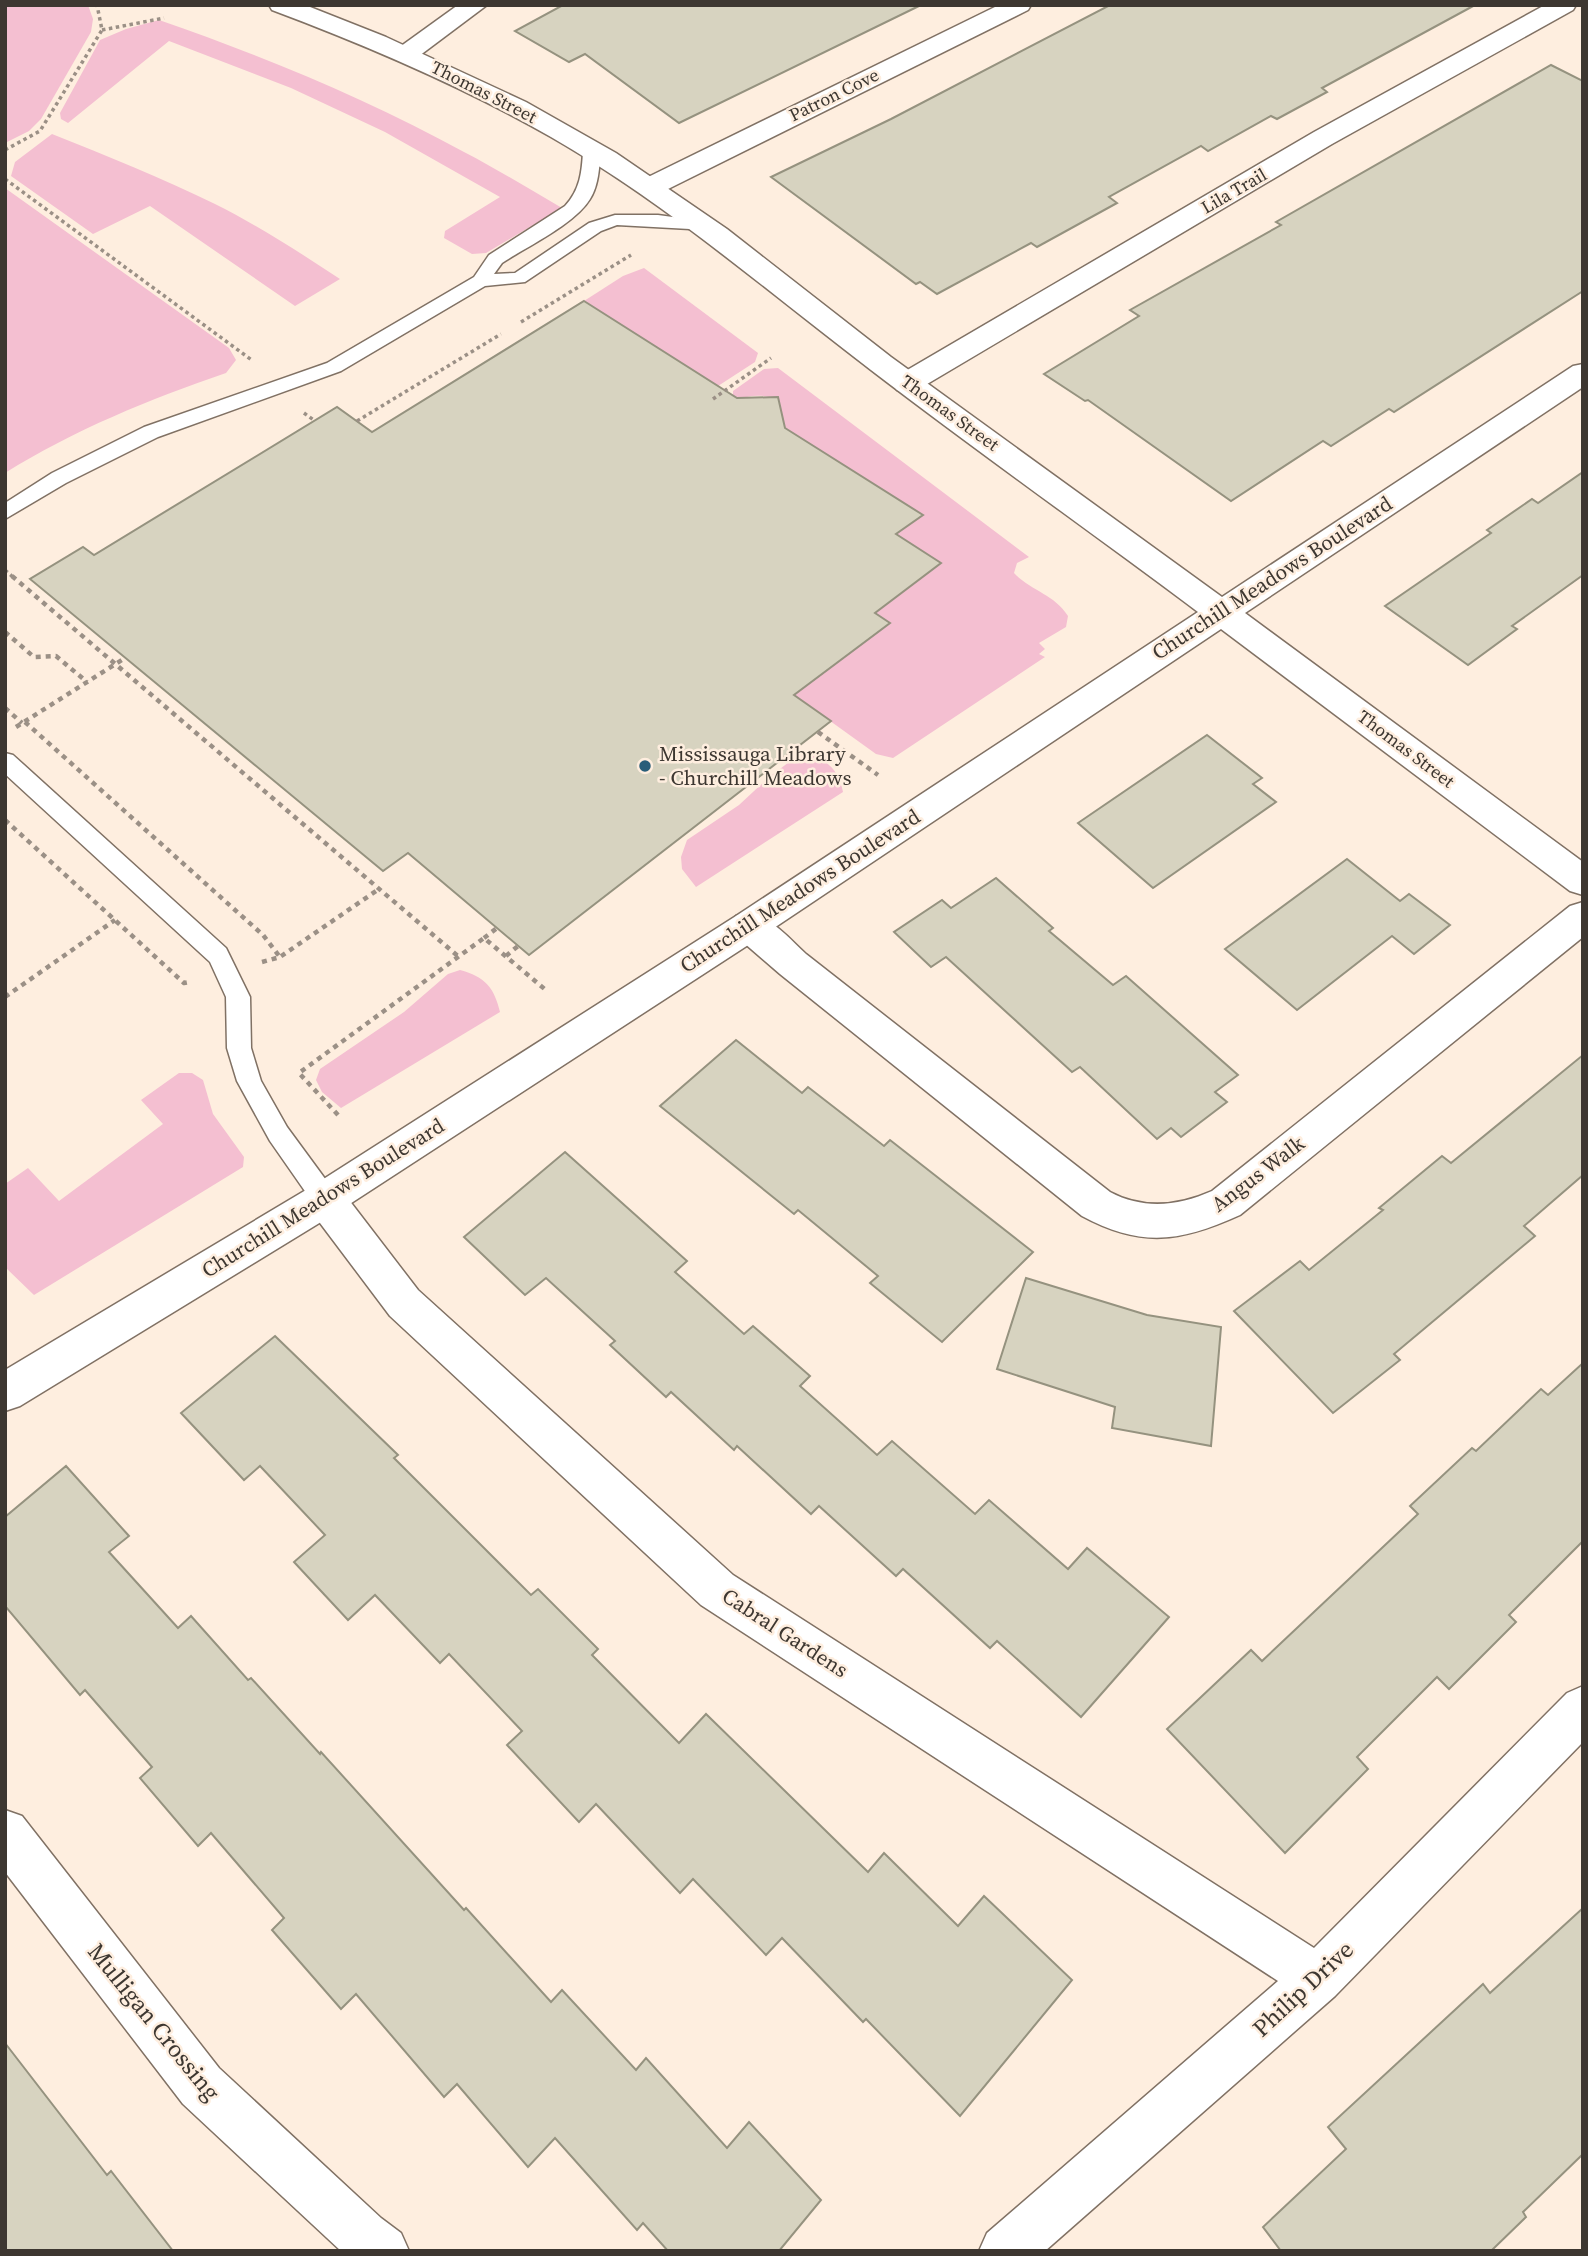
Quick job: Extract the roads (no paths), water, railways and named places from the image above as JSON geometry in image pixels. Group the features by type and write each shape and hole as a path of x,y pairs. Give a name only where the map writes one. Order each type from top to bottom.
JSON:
{"street":[{"name":"Thomas Street","path":"281,5 406,54 480,88 650,187 908,383 1222,611 1583,881"},
{"path":"406,54 475,5"},
{"name":"Patron Cove","path":"650,187 1019,5"},
{"name":"Lila Trail","path":"908,383 1323,138 1564,5"},
{"name":"Churchill Meadows Boulevard","path":"5,1392 325,1199 749,926 1583,373"},
{"name":"Angus Walk","path":"749,926 793,964 1096,1204 1113,1214 1134,1220 1169,1223 1206,1213 1226,1203 1583,916"},
{"name":"Cabral Gardens","path":"325,1199 404,1303 717,1590 1318,1979"},
{"name":"Philip Drive","path":"1005,2251 1318,1979 1583,1709"},
{"name":"Mulligan Crossing","path":"5,1833 201,2086 363,2236 383,2251"}],"lane":[{"path":"481,281 495,259 571,210 583,197 590,174 592,151"},
{"path":"5,512 59,478 150,432 334,367 481,281 519,278 595,227 615,220 658,220 702,226"},
{"path":"5,761 218,955 233,982 239,1001 238,1043 242,1063 274,1127 325,1199"}],"place":[{"name":"Mississauga Library - Churchill Meadows","path":"645,766"}]}
